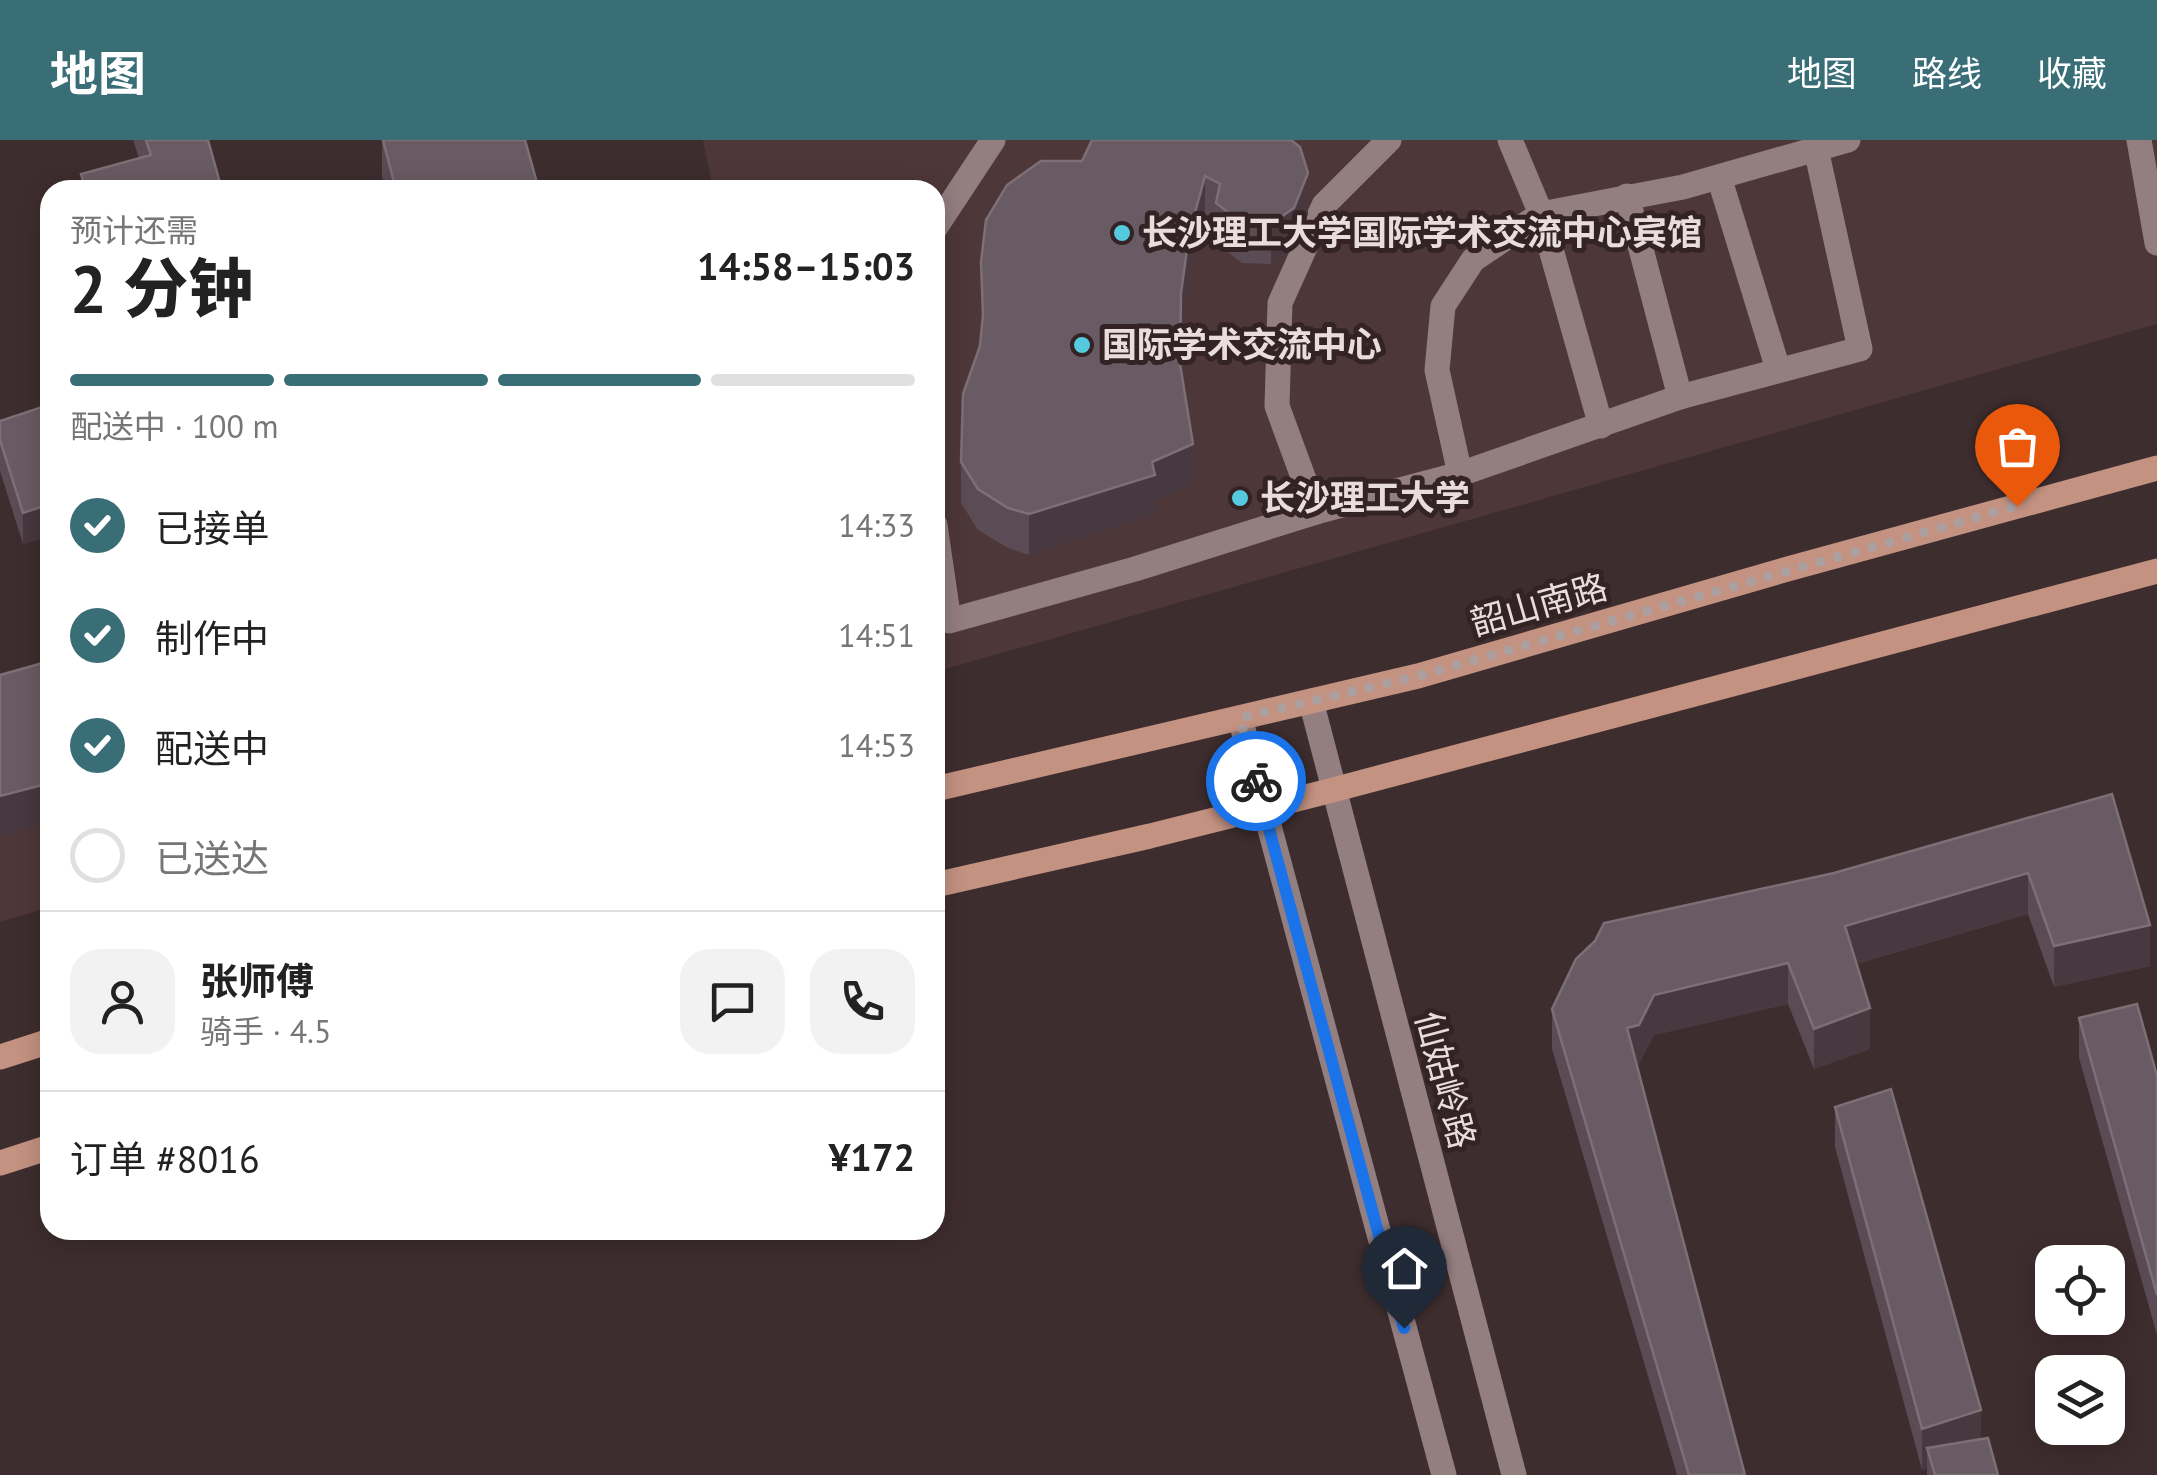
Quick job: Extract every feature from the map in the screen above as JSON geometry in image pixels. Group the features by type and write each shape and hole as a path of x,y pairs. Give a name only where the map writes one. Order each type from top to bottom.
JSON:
{"main road":[{"name":"韶山南路","path":"945,787 1418,676 2157,468"},
{"path":"945,883 1263,808 2157,572"},
{"path":"0,1056 40,1045"},
{"path":"0,1163 40,1150"}],"street":[{"path":"945,213 993,140"},
{"path":"1316,512 1277,406 1280,303 1324,205 1388,140"},
{"path":"1510,140 1541,214 1601,426"},
{"path":"1460,474 1438,370 1443,306 1474,260 1541,214 1684,187 1848,140"},
{"path":"2139,140 2157,242"},
{"path":"945,594 949,621 1135,569 1316,512 1460,474 1680,397 1860,349 1816,149"},
{"path":"1719,177 1778,368"},
{"path":"1627,196 1680,397"},
{"name":"仙姑岭路","path":"1311,702 1514,1475"},
{"path":"1240,718 1444,1475"}],"shaded area":[{"name":"长沙理工大学","path":"703,140 2157,140 2157,324 945,669 945,180 711,180"},
{"path":"40,663 40,910 0,922 0,673"}],"building":[{"path":"146,140 208,140 219,180 83,180 81,174 151,155"},
{"path":"383,140 525,140 536,180 393,180"},
{"name":"国际学术交流中心","path":"1092,140 1291,140 1300,147 1308,173 1294,208 1271,224 1242,223 1216,203 1220,184 1205,176 1189,235 1181,293 1180,364 1193,444 1152,462 1155,475 1029,514 1008,508 978,489 961,462 963,394 980,346 986,220 1007,185 1041,161 1082,161"},
{"path":"40,408 40,507 23,513 0,440 0,421"},
{"path":"40,664 40,786 0,796 0,675"},
{"path":"2112,794 2150,925 2054,946 2028,873 1845,926 1870,1008 1814,1029 1788,963 1654,995 1639,1025 1627,1028 1745,1475 1689,1475 1552,1009 1576,959 1595,941 1604,923 1834,873"},
{"path":"2137,1004 2157,1076 2157,1295 2079,1018"},
{"path":"1891,1089 1981,1410 1922,1429 1835,1107"},
{"path":"1988,1438 1998,1475 1935,1475 1927,1448"}],"way so far":[{"path":"1256,781 1240,718 1418,676 2017,506"}],"place":[{"name":"长沙理工大学国际学术交流中心宾馆","path":"1122,233"},
{"name":"国际学术交流中心","path":"1082,345"},
{"name":"长沙理工大学","path":"1240,498"}],"route":[{"path":"1256,781 1404,1328"}]}
